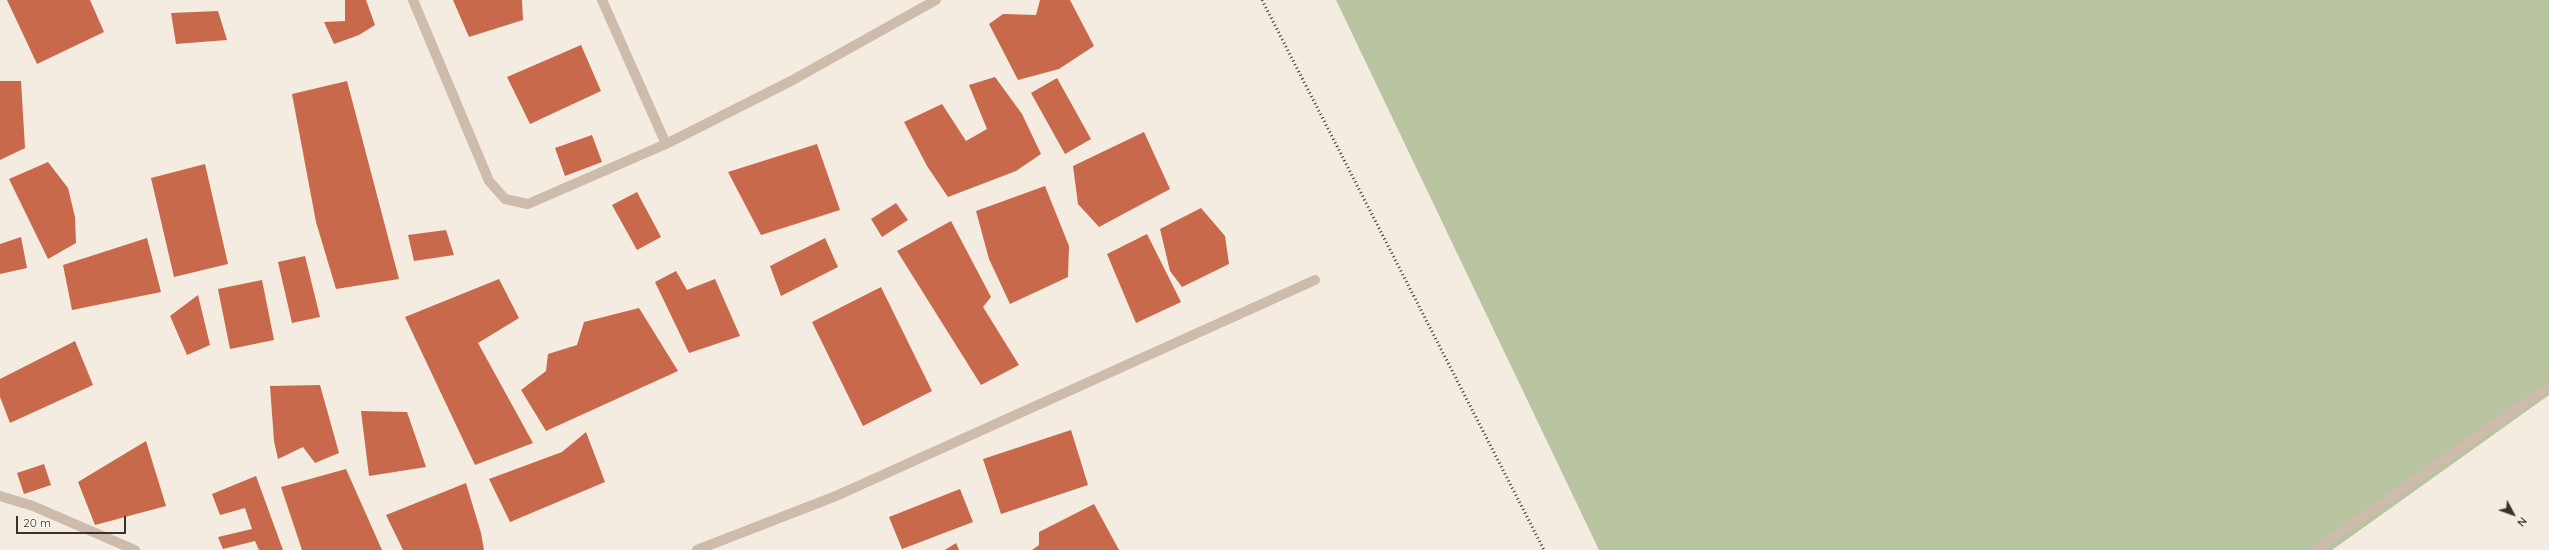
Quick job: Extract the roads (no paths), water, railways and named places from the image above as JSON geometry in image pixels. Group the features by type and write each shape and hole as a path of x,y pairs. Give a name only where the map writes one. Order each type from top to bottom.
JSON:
{"street":[{"path":"413,0 489,181 505,199 528,204 666,144 791,81 936,0"},
{"path":"602,0 666,144"},
{"path":"697,550 836,496 1315,280"},
{"path":"2315,550 2549,386"},
{"path":"0,496 33,506 135,550"}],"railway":[{"path":"1262,0 1544,550"}]}
